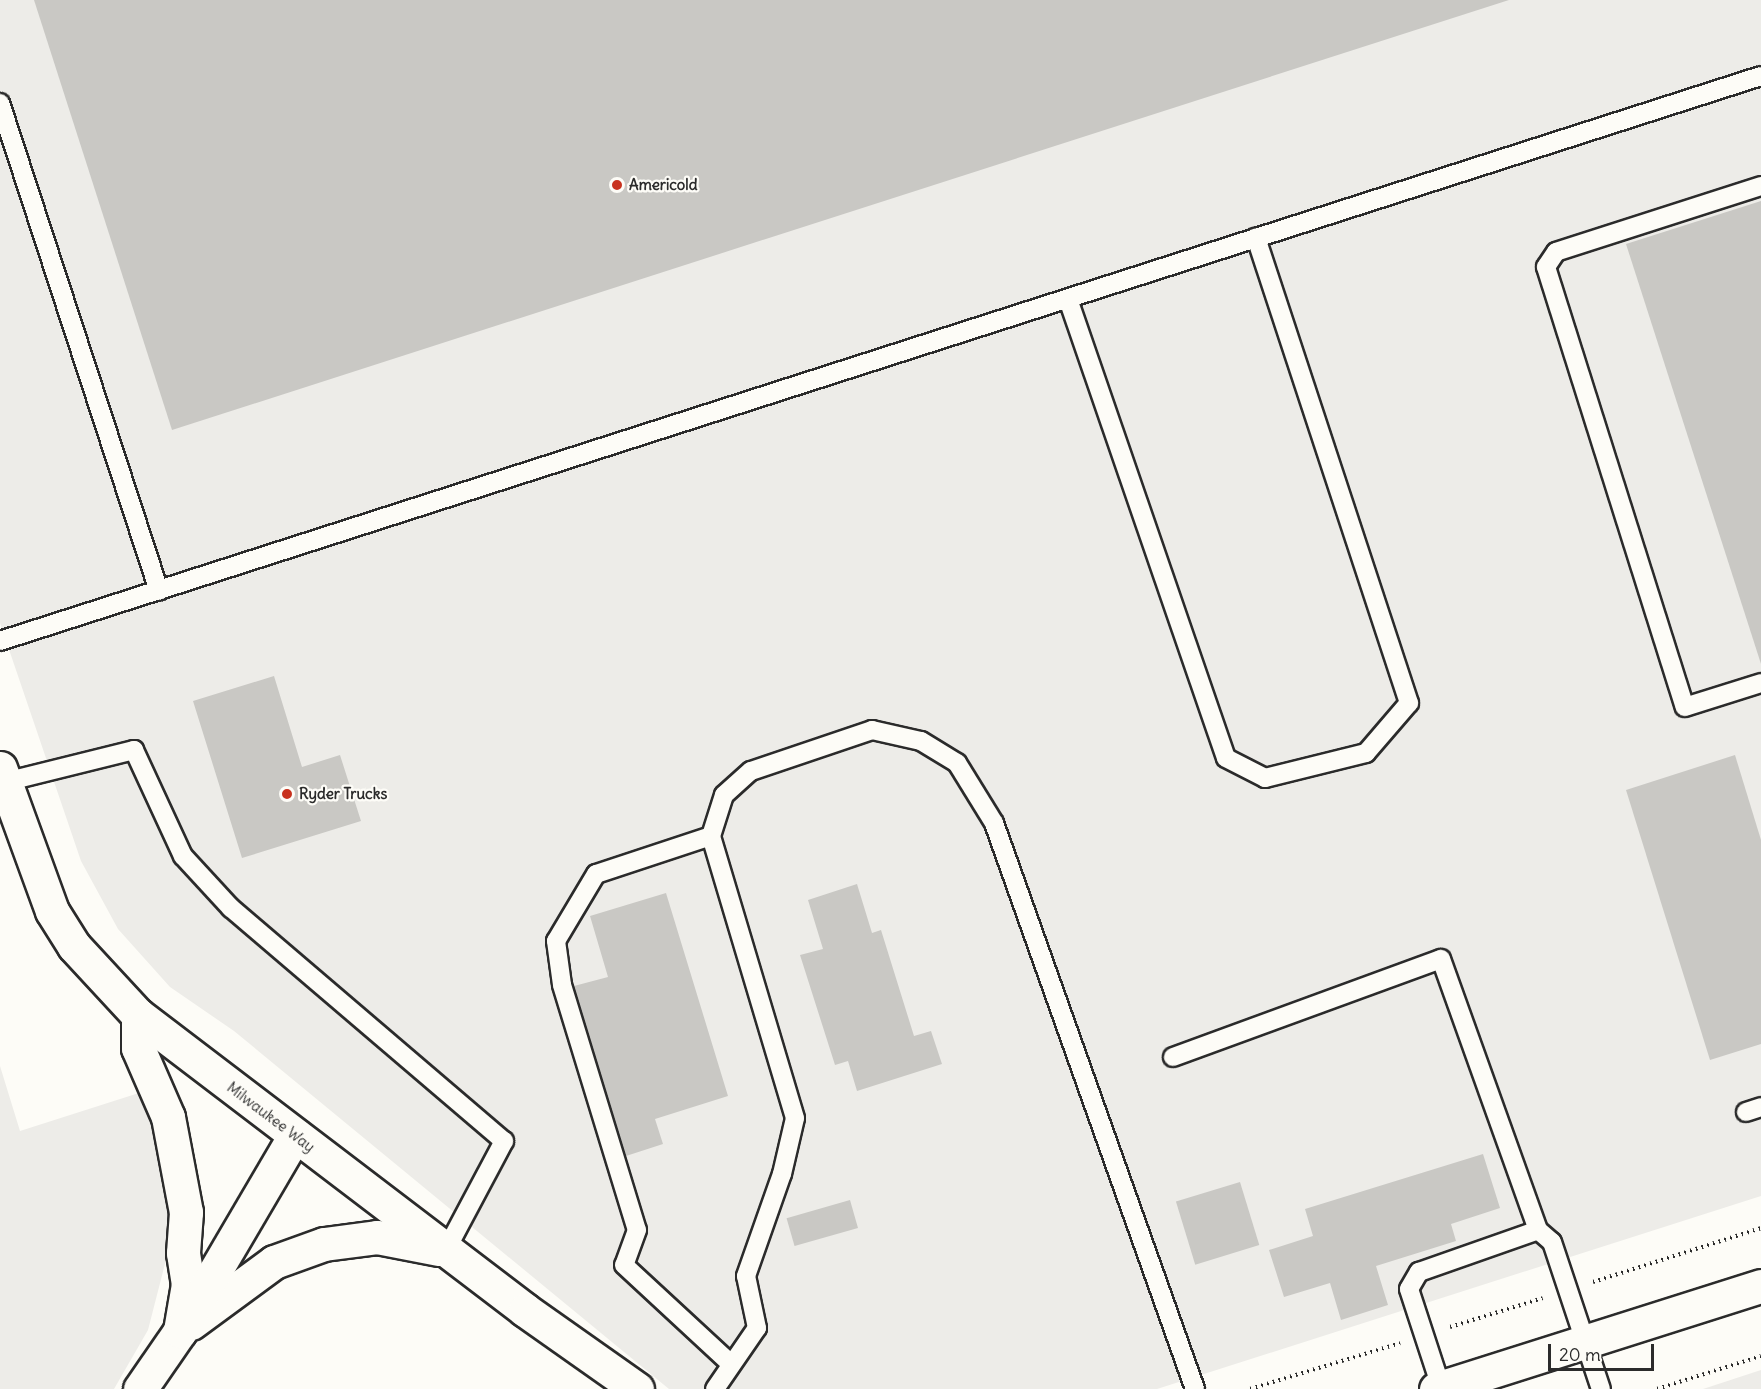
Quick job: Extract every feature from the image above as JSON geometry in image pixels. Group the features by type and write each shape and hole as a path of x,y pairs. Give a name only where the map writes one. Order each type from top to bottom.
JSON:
{"street":[{"name":"Milwaukee Way","path":"2,775 51,911 74,946 138,1015 446,1250 637,1389"},
{"path":"138,1015 138,1048 168,1117 184,1201 188,1284 180,1331"},
{"path":"140,1389 180,1331 295,1135"},
{"path":"180,1331 274,1262 324,1244 377,1237 446,1250"},
{"path":"1439,1388 1761,1286"}],"lane":[{"path":"0,641 1761,76"},
{"path":"0,103 159,591"},
{"path":"1761,186 1556,252 1546,267 1685,707 1761,683"},
{"path":"1068,299 1226,758 1265,778 1366,753 1409,704 1256,238"},
{"path":"715,1389 757,1328 746,1276 782,1174 795,1118 711,836 724,795 751,771 872,730 921,741 957,763 994,823 1195,1389"},
{"path":"2,775 134,750 183,856 231,908 504,1141 446,1250"},
{"path":"711,836 596,874 556,941 562,985 637,1230 624,1265 731,1364"},
{"path":"1173,1057 1441,959 1538,1230 1552,1242 1601,1389"},
{"path":"1439,1388 1409,1289 1419,1272 1538,1230"}],"path":[{"path":"1250,1389 1761,1228"},
{"path":"1657,1389 1761,1356"}],"shaded area":[{"path":"0,0 1761,0 1761,1196 1157,1389 669,1389 234,1031 170,987 118,929 81,861 0,623"},
{"path":"0,1066 20,1131 142,1092 155,1127 168,1189 168,1252 148,1330 114,1389 0,1389"},
{"path":"1761,1370 1761,1389 1703,1389"}],"building":[{"name":"Americold","path":"34,0 1509,0 172,430"},
{"path":"1761,201 1761,664 1626,244"},
{"name":"Ryder Trucks","path":"274,676 302,767 340,755 361,821 242,858 193,701"},
{"path":"1735,755 1761,840 1761,1044 1710,1060 1626,790"},
{"path":"857,884 872,933 881,930 914,1036 931,1031 942,1064 857,1091 848,1061 835,1065 800,955 823,949 808,900"},
{"path":"666,893 728,1096 655,1119 663,1144 626,1156 574,986 608,977 590,916"},
{"path":"1483,1154 1500,1208 1451,1224 1456,1241 1376,1266 1388,1305 1341,1320 1330,1283 1284,1297 1269,1250 1313,1236 1305,1209"},
{"path":"1240,1182 1259,1245 1195,1265 1176,1202"},
{"path":"850,1200 858,1228 795,1246 787,1218"}],"place":[{"name":"Americold","path":"617,185"},
{"name":"Ryder Trucks","path":"287,794"}]}
